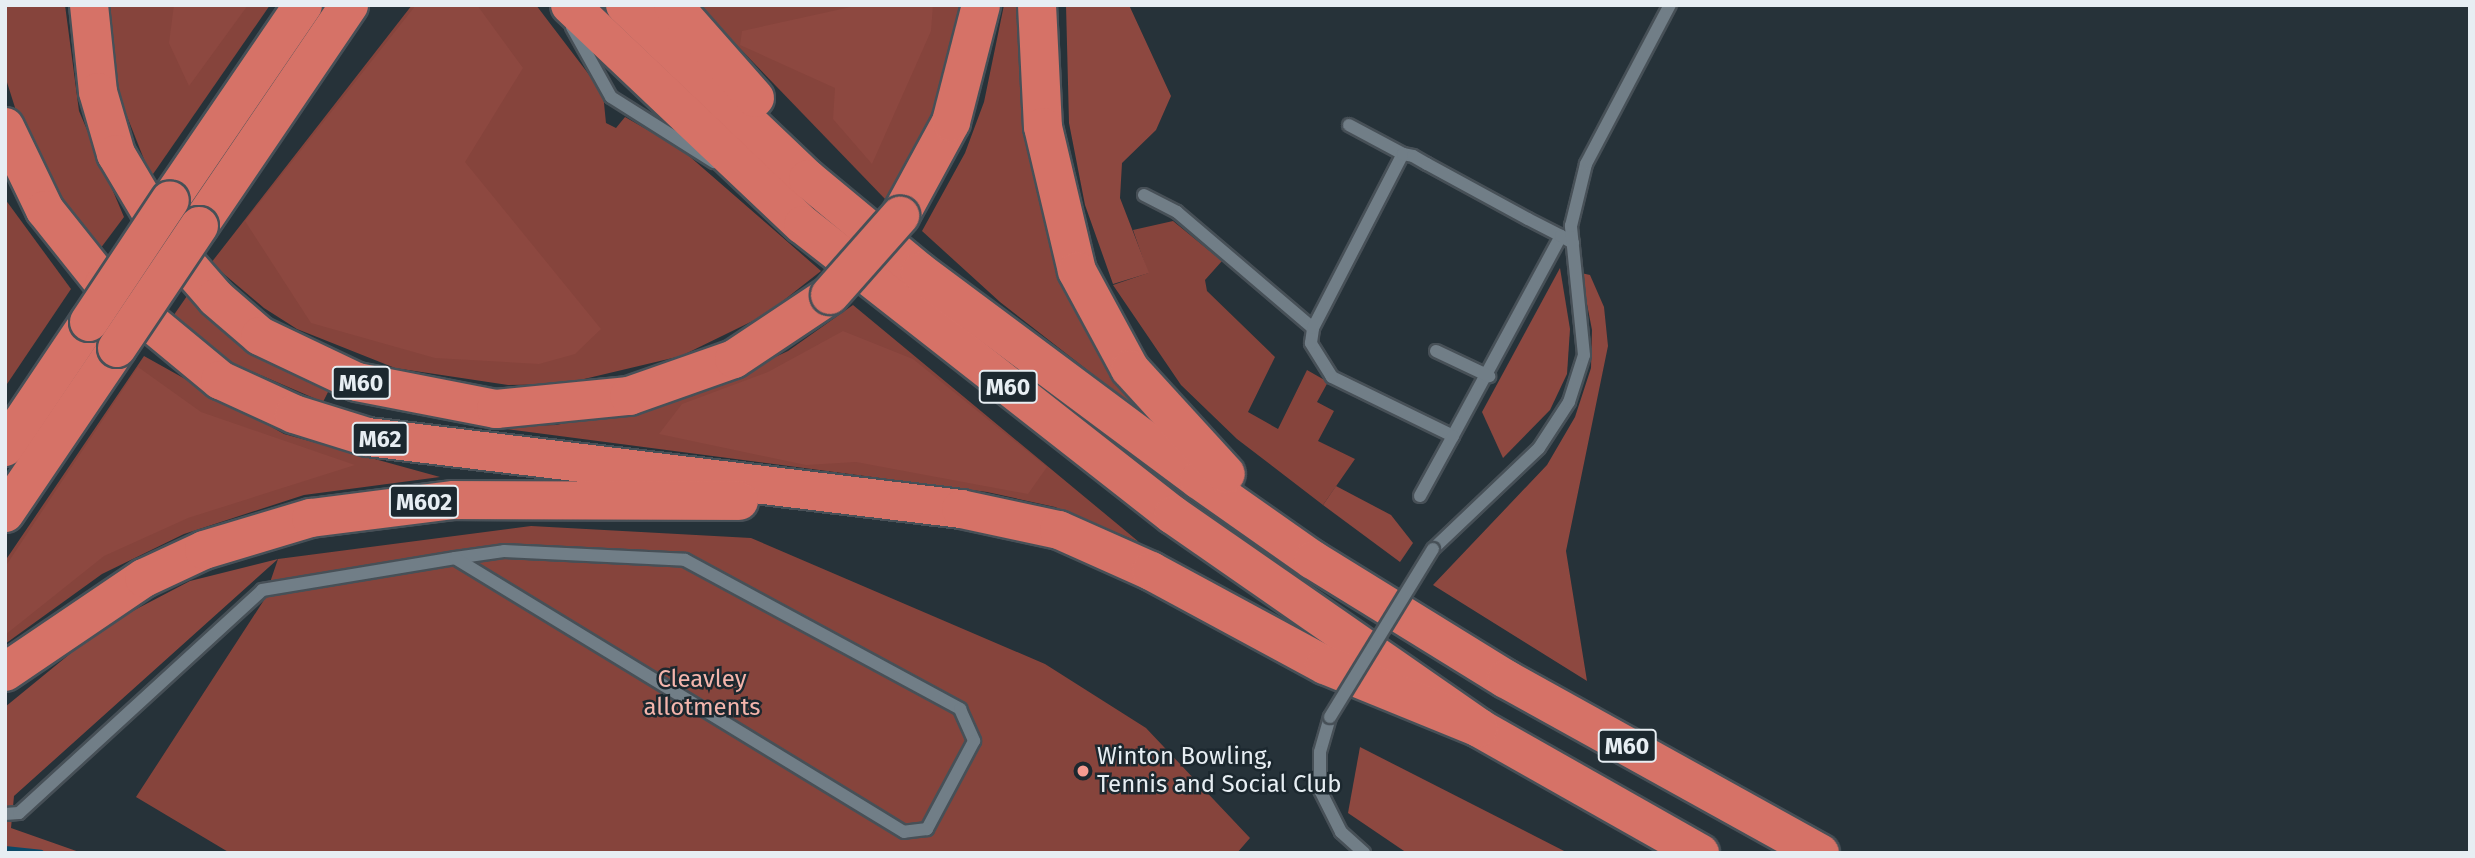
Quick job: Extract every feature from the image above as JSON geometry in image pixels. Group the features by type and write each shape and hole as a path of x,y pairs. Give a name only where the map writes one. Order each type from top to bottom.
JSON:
{"highway":[{"name":"M60","path":"89,5 98,92 116,154 170,246 216,298 260,336 357,382 496,408 629,396 734,359 830,295 900,216 951,122 981,5"},
{"path":"5,447 303,5"},
{"path":"5,513 349,5"},
{"path":"230,181 373,5"},
{"name":"M60","path":"570,5 757,185 1162,506 1479,728 1700,853"},
{"name":"M60","path":"625,5 808,179 920,272 1279,536 1436,635 1820,853"},
{"name":"M60","path":"673,5 920,272"},
{"name":"M60","path":"1037,5 1052,180 1077,271 1112,341 1215,464 1327,559 1436,635"},
{"name":"M62","path":"5,127 45,210 86,265 192,361 257,399 368,437 885,500"},
{"name":"M602","path":"5,672 144,578 204,550 311,518 454,500 885,500"},
{"name":"M60","path":"885,500 1019,519 1092,542 1325,665 1479,728"}],"lane":[{"path":"560,5 611,97 675,141 757,185"},
{"path":"1420,496 1567,239 1586,164 1670,5"},
{"path":"1349,125 1567,239"},
{"path":"1403,155 1313,328 1311,343 1332,377 1453,436"},
{"path":"1144,195 1177,212 1313,328"},
{"path":"1364,853 1342,832 1320,790 1320,752 1330,717 1433,549 1539,448 1569,402 1584,355 1567,239"},
{"path":"1436,351 1489,376"},
{"path":"5,814 19,813 262,590 455,558 504,551 685,560 960,709 974,741 926,829 904,832 455,558"}],"green space":[{"path":"5,5 65,5 79,111 124,217 97,253 67,215 18,117 5,76"},
{"path":"107,5 270,5 151,177 119,96"},
{"path":"412,5 536,5 603,93 606,123 616,128 625,117 681,149 821,271 765,315 681,356 563,384 508,385 395,368 297,329 264,308 211,263"},
{"path":"698,5 960,5 928,128 886,200"},
{"path":"1004,5 1020,5 1025,130 1048,238 1060,270 1167,432 1000,302 922,231 965,153 984,102"},
{"path":"5,199 71,289 5,387"},
{"path":"1173,221 1222,261 1205,280 1207,291 1275,357 1248,412 1278,429 1307,370 1328,382 1317,402 1334,411 1318,441 1355,459 1323,505 1237,439 1181,385 1113,285 1148,273 1133,230"},
{"path":"187,296 251,350 329,390 323,402 230,362 169,322"},
{"path":"853,305 1139,542 1055,507 987,492 491,427 556,425 693,396 788,351"},
{"path":"144,356 284,434 440,477 304,495 184,534 102,574 5,644 5,561"},
{"name":"Cleavley allotments","path":"531,526 751,538 1045,664 1146,728 1250,838 1237,853 230,853 136,797 264,600 278,559"}],"shaded area":[{"path":"174,5 248,5 189,86 169,43"},
{"path":"416,5 477,5 523,68 465,162 601,329 575,354 539,364 435,358 311,323 245,221"},
{"path":"860,5 933,5 931,31 872,164 833,119 835,88 740,45 742,31"},
{"path":"1066,5 1129,5 1171,96 1156,130 1122,163 1120,198 1149,273 1113,284 1085,205 1069,123"},
{"path":"1560,268 1570,329 1567,374 1550,410 1503,458 1482,412"},
{"path":"1581,273 1590,275 1604,307 1608,346 1566,551 1587,681 1433,585 1547,465 1575,417 1591,368 1592,330"},
{"path":"843,331 913,359 1047,467 1028,494 856,462 806,465 659,434 682,404 768,372"},
{"path":"138,367 201,412 355,465 188,518 104,556 5,635 5,567"},
{"path":"1336,486 1391,515 1413,543 1400,562 1323,505"},
{"path":"278,559 14,796 11,828 82,853 5,853 5,707 104,626 190,581"},
{"path":"1360,747 1568,853 1407,853 1348,813"}],"waterway":[{"path":"5,849 41,853"}],"place":[{"name":"Winton Bowling, Tennis and Social Club","path":"1083,771"}]}
